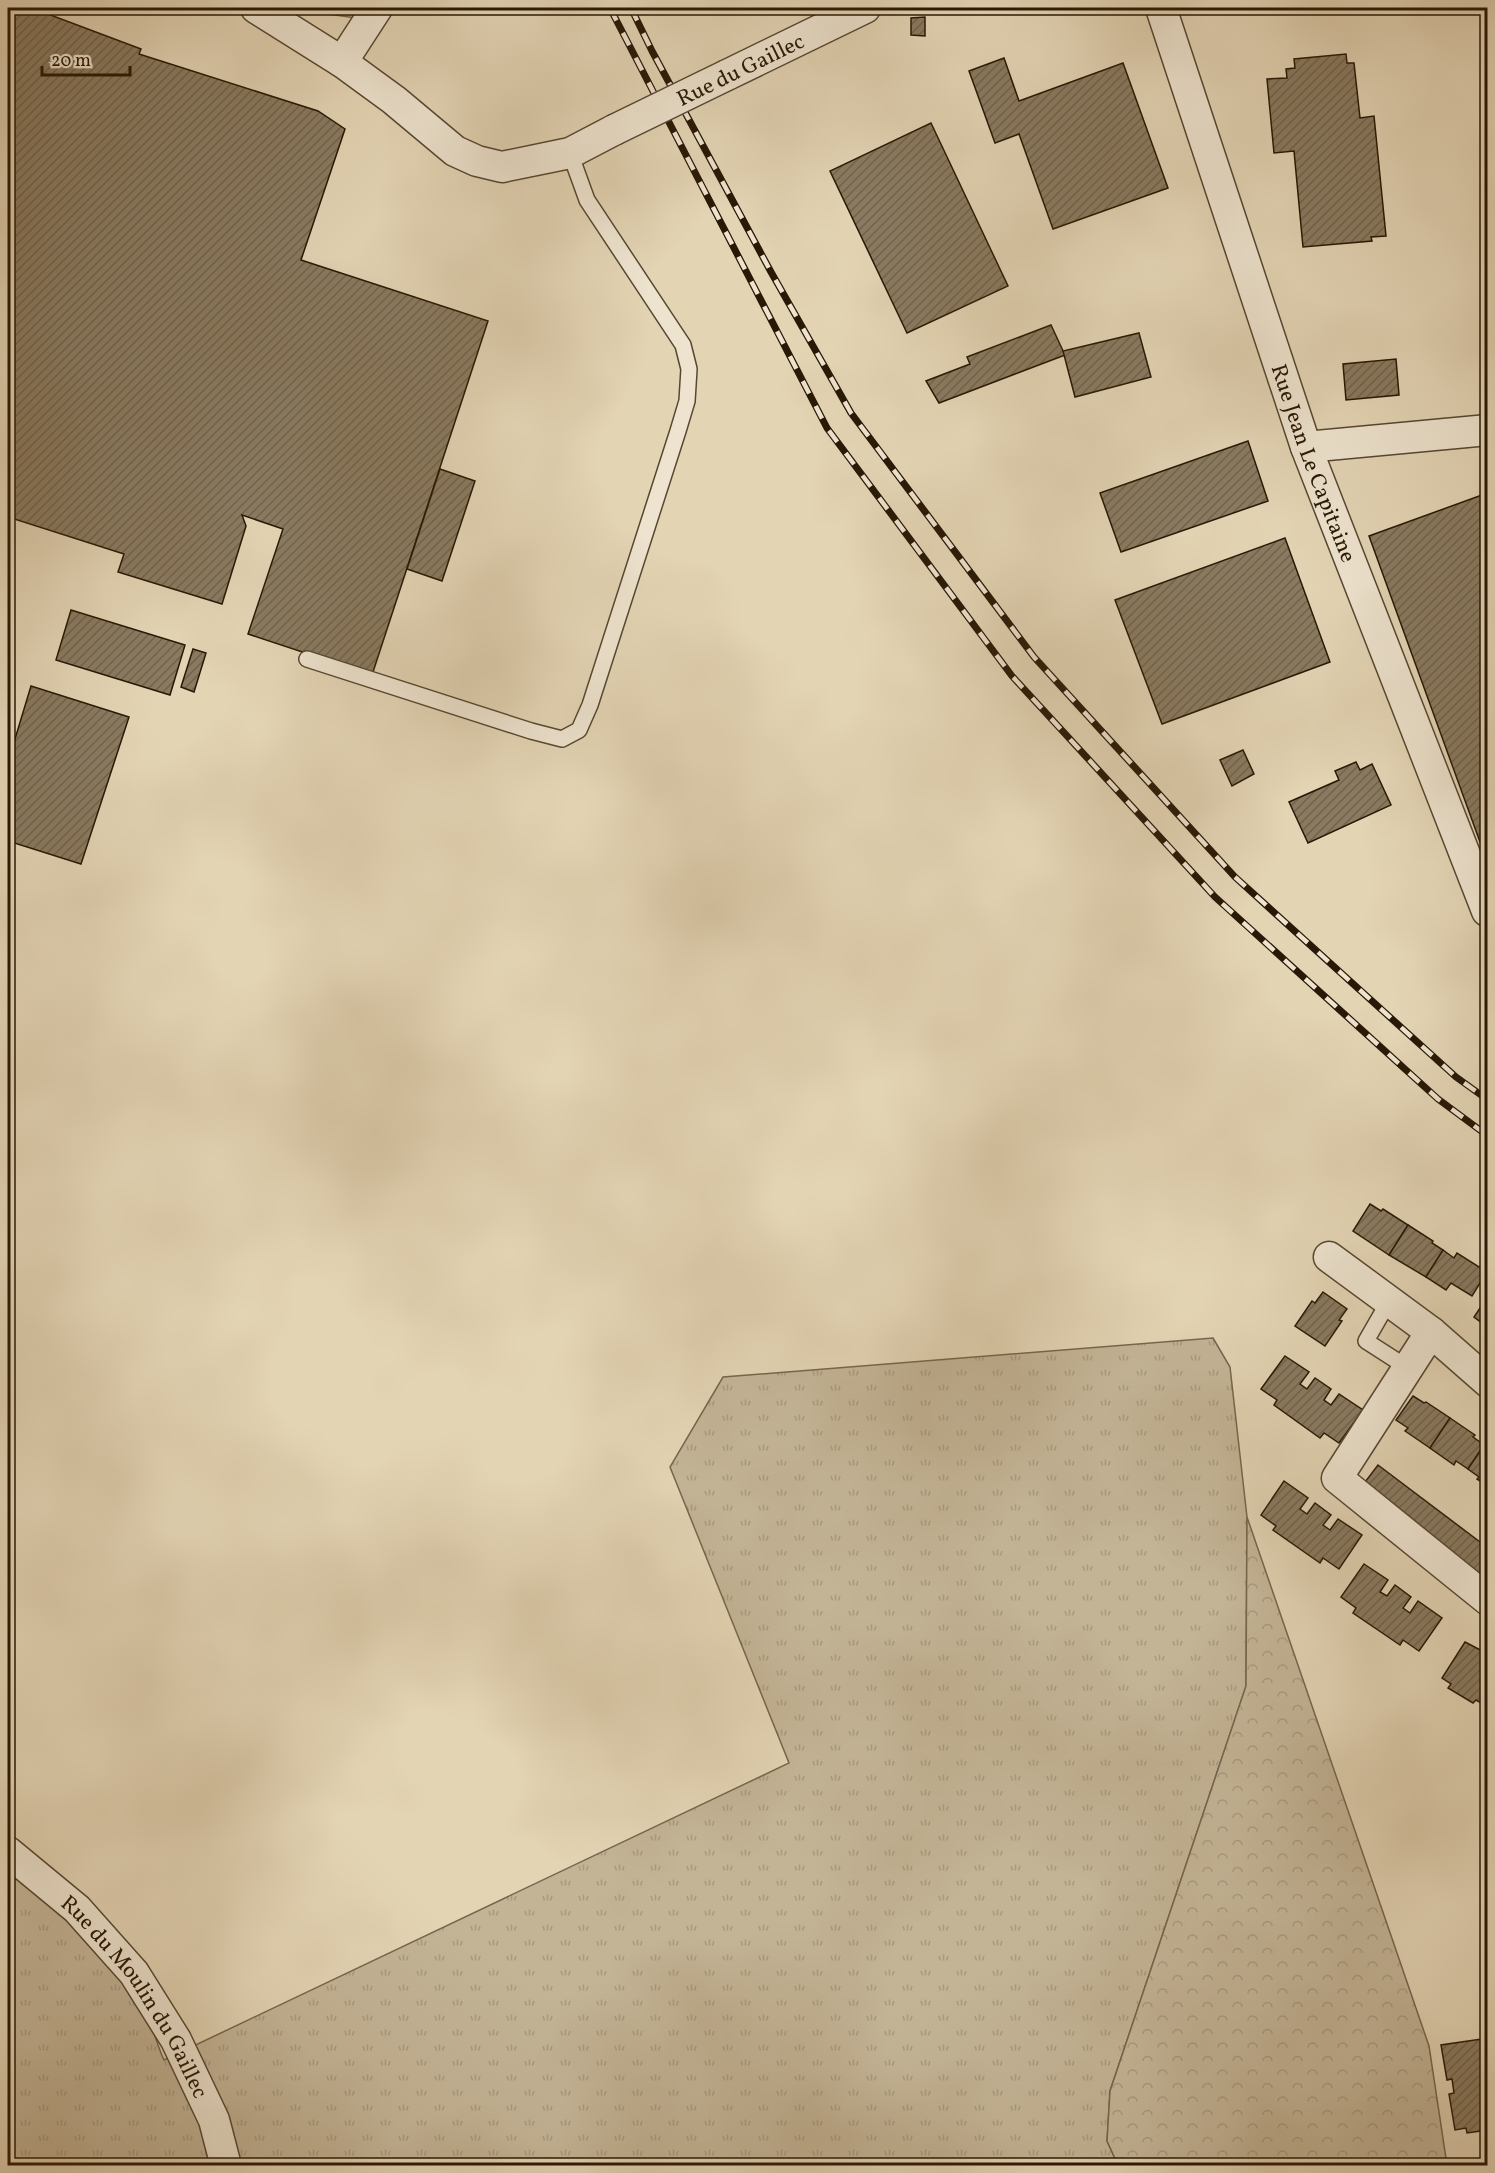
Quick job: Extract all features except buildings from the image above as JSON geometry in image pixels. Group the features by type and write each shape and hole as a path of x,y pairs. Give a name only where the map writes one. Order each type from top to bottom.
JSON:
{"street":[{"path":"256,8 342,62 394,100 455,151 477,161 502,167 570,153"},
{"path":"342,62 377,8"},
{"name":"Rue du Gaillec","path":"570,153 865,8"},
{"name":"Rue Jean Le Capitaine","path":"1161,8 1306,447 1487,911"},
{"path":"1306,447 1488,430"},
{"path":"1329,1257 1431,1332 1488,1382"},
{"path":"1431,1332 1337,1478 1488,1600"},
{"name":"Rue du Moulin du Gaillec","path":"8,1852 77,1909 134,1973 176,2040 214,2120 226,2166"}],"lane":[{"path":"307,659 531,731 562,739 579,730 590,705 678,431 687,401 689,369 683,345 587,201 570,153"},
{"path":"1389,1301 1366,1341 1408,1368"}],"green space":[{"path":"284,8 363,8 356,18"},
{"path":"1213,1338 1230,1367 1247,1517 1246,1686 1110,2091 1107,2141 1118,2165 8,2165 8,1869 104,1958 137,1999 149,2021 164,2060 789,1763 670,1467 723,1377"},
{"path":"1247,1517 1429,2046 1447,2165 1118,2165 1107,2141 1110,2091 1246,1686"}],"railway":[{"path":"610,8 827,428 1012,676 1215,897 1438,1099 1488,1136"},
{"path":"631,8 771,272 851,413 1034,657 1235,877 1456,1077 1488,1100"}]}
